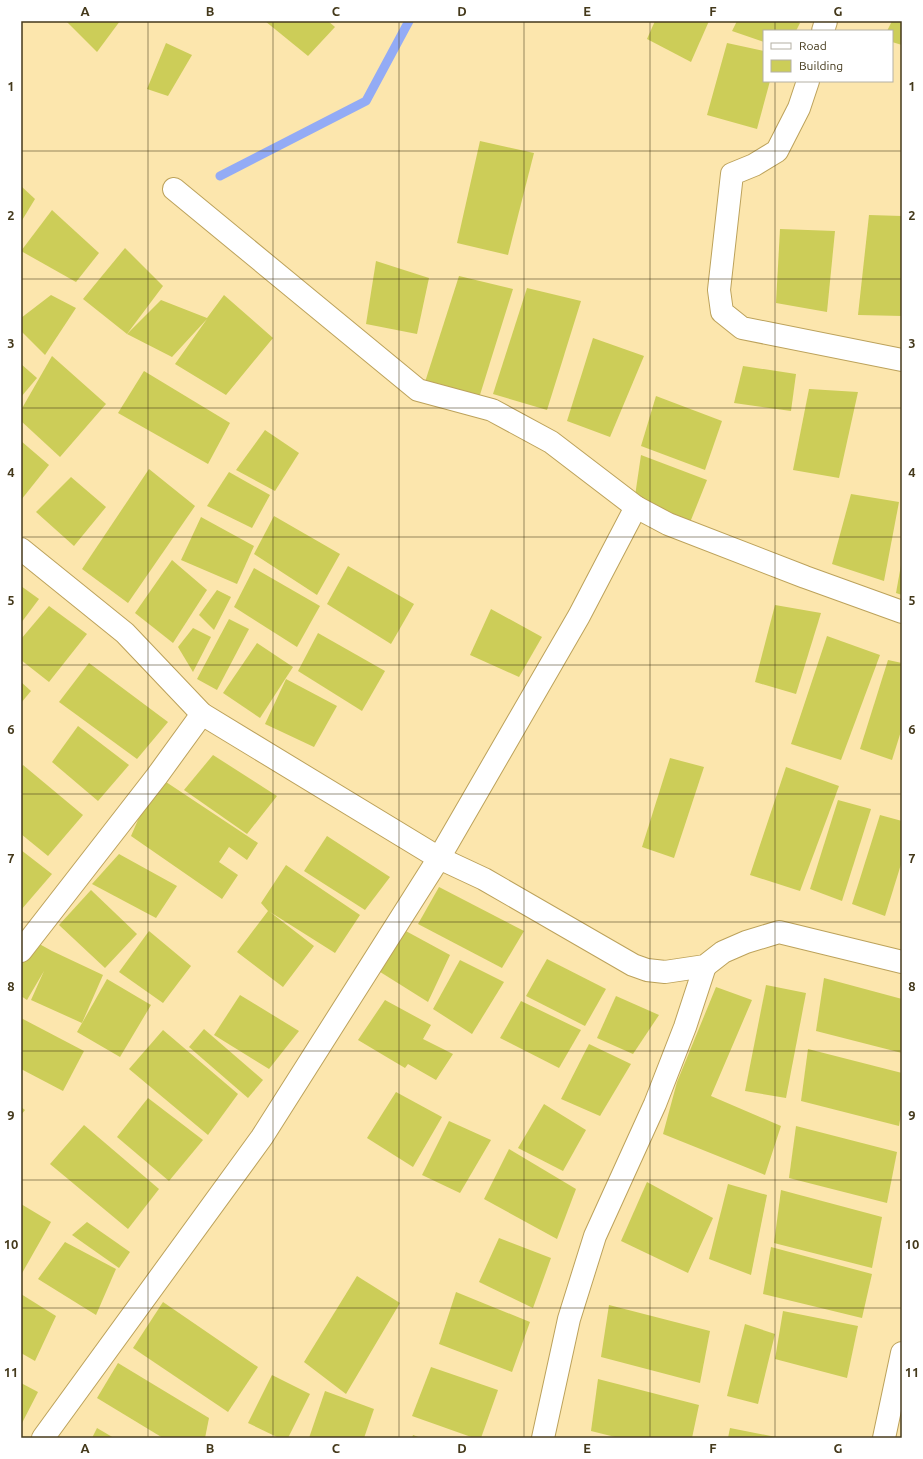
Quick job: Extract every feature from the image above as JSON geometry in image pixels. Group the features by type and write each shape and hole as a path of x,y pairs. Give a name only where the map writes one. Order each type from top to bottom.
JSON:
{"street":[{"path":"808,82 799,108 777,152 754,166 732,174 719,290 722,312 742,328 902,360"},
{"path":"174,189 418,390 492,410 545,439 636,507 668,524 805,578 902,612"},
{"path":"43,1438 262,1138 439,858 579,616 636,507"},
{"path":"21,549 125,633 202,714 439,858 484,879 633,964 647,970 664,972 705,966 723,952 779,932 902,962"},
{"path":"21,951 157,776 202,714"},
{"path":"544,1438 569,1319 595,1236 655,1104 685,1027 705,966"},
{"path":"884,1438 902,1352"}],"building":[{"path":"66,21 120,21 97,52"},
{"path":"265,21 328,21 335,27 308,56"},
{"path":"655,21 709,21 691,62 647,39"},
{"path":"737,21 796,21 800,23 796,30 763,30 763,42 732,31"},
{"path":"892,21 902,21 902,45 893,42 893,30 888,30"},
{"path":"166,43 192,55 168,96 147,89"},
{"path":"727,43 763,51 763,82 770,82 757,129 707,115"},
{"path":"480,141 534,153 508,255 457,243"},
{"path":"21,186 35,199 21,222"},
{"path":"52,210 99,253 76,282 21,251"},
{"path":"869,215 902,216 902,316 858,315"},
{"path":"780,229 835,231 827,312 776,303"},
{"path":"125,248 163,286 127,334 83,299"},
{"path":"376,261 429,278 417,334 366,324"},
{"path":"459,276 513,289 479,398 425,382"},
{"path":"527,288 581,301 547,410 493,394"},
{"path":"51,295 76,308 45,355 21,331 21,318"},
{"path":"224,295 273,338 226,395 175,364 207,319 172,357 127,334 161,300 207,318"},
{"path":"593,338 644,356 610,437 567,421"},
{"path":"52,356 106,404 60,457 21,421 21,410"},
{"path":"21,364 37,378 21,397"},
{"path":"743,366 796,374 791,411 734,403"},
{"path":"144,371 230,423 208,464 118,413"},
{"path":"809,389 858,392 839,478 793,470"},
{"path":"656,396 722,421 705,470 641,446"},
{"path":"265,430 299,453 275,491 236,470"},
{"path":"21,441 49,465 21,500"},
{"path":"641,455 707,480 689,525 635,496"},
{"path":"149,469 195,506 128,603 82,569"},
{"path":"229,472 270,495 252,528 207,506"},
{"path":"71,477 106,507 74,546 36,512"},
{"path":"851,494 899,502 884,581 832,564"},
{"path":"274,516 340,554 317,595 254,554"},
{"path":"201,517 254,546 237,584 181,560"},
{"path":"172,560 207,590 173,643 135,613"},
{"path":"902,565 902,595 896,593"},
{"path":"348,566 414,604 391,644 327,604"},
{"path":"254,568 320,606 297,647 234,607"},
{"path":"21,586 39,599 21,623"},
{"path":"217,590 231,597 214,630 199,615"},
{"path":"775,605 821,613 796,694 755,682"},
{"path":"49,606 87,634 49,682 21,660 21,639"},
{"path":"491,609 542,637 519,677 470,655"},
{"path":"229,619 249,629 217,690 197,679"},
{"path":"193,628 211,637 193,672 178,647"},
{"path":"318,633 385,671 362,711 298,671"},
{"path":"827,636 880,655 841,760 791,744"},
{"path":"257,643 293,667 260,718 223,693"},
{"path":"888,660 902,663 902,728 892,760 860,749"},
{"path":"89,663 168,722 137,759 59,702"},
{"path":"286,679 337,706 314,747 265,724"},
{"path":"21,682 31,691 21,703"},
{"path":"78,726 129,765 98,801 52,762"},
{"path":"213,755 277,796 247,834 184,790"},
{"path":"670,758 704,767 674,858 642,847"},
{"path":"23,765 83,815 48,856 21,834 21,767"},
{"path":"786,767 839,786 800,891 750,875"},
{"path":"157,776 258,843 247,860 229,847 219,862 238,875 222,899 131,836"},
{"path":"838,800 871,809 842,901 810,889"},
{"path":"880,815 902,821 902,861 885,916 852,904"},
{"path":"327,836 390,877 365,910 304,871"},
{"path":"21,850 52,874 21,910"},
{"path":"119,854 177,886 156,918 92,884"},
{"path":"286,865 360,915 335,953 270,912 314,946 283,987 237,952 268,911 261,903"},
{"path":"439,887 524,931 502,968 418,924"},
{"path":"91,890 137,934 105,968 59,925"},
{"path":"404,930 450,955 428,1002 377,970"},
{"path":"149,931 191,966 163,1003 119,972"},
{"path":"34,941 103,975 82,1023 31,1000 44,971 27,1000 21,996 21,963"},
{"path":"547,959 606,989 585,1026 526,996"},
{"path":"460,960 504,982 472,1034 433,1009"},
{"path":"824,978 902,999 902,1053 816,1031"},
{"path":"107,979 151,1005 120,1057 77,1032"},
{"path":"766,985 806,993 786,1098 745,1091"},
{"path":"716,987 752,1000 711,1096 781,1126 765,1175 663,1134 677,1082"},
{"path":"240,995 299,1031 269,1069 214,1035"},
{"path":"616,996 659,1015 633,1054 597,1038"},
{"path":"385,1000 431,1025 423,1039 453,1054 436,1080 408,1064 405,1068 358,1040"},
{"path":"521,1001 581,1030 559,1068 500,1038"},
{"path":"21,1018 84,1051 63,1091 21,1069"},
{"path":"204,1029 263,1080 248,1098 189,1047"},
{"path":"163,1030 238,1094 208,1135 129,1069"},
{"path":"589,1044 631,1064 600,1116 561,1099"},
{"path":"808,1049 902,1073 902,1109 899,1126 801,1101"},
{"path":"396,1092 442,1117 413,1167 367,1138"},
{"path":"148,1098 203,1140 169,1181 117,1137"},
{"path":"544,1104 586,1130 563,1171 518,1148"},
{"path":"21,1107 25,1110 21,1115"},
{"path":"449,1121 491,1140 460,1193 422,1175"},
{"path":"84,1125 159,1189 128,1229 50,1164"},
{"path":"796,1126 897,1152 887,1203 789,1178"},
{"path":"509,1149 576,1189 557,1239 484,1199"},
{"path":"647,1182 713,1218 688,1273 621,1241"},
{"path":"728,1184 767,1195 751,1275 709,1259"},
{"path":"781,1190 882,1217 872,1268 774,1243"},
{"path":"21,1204 51,1222 21,1275"},
{"path":"87,1222 130,1252 119,1268 72,1235"},
{"path":"499,1238 551,1258 533,1308 479,1282"},
{"path":"65,1242 116,1269 96,1315 38,1279"},
{"path":"771,1247 872,1274 862,1318 763,1294"},
{"path":"357,1276 400,1303 346,1394 304,1362"},
{"path":"456,1292 530,1322 512,1372 439,1344"},
{"path":"21,1294 56,1316 35,1361 21,1353"},
{"path":"163,1302 258,1367 228,1412 133,1348"},
{"path":"609,1305 710,1331 700,1383 601,1357"},
{"path":"783,1311 858,1326 847,1378 775,1359"},
{"path":"745,1324 775,1334 758,1404 727,1396"},
{"path":"118,1363 209,1418 205,1438 163,1438 97,1398"},
{"path":"431,1367 498,1390 481,1438 474,1438 412,1416"},
{"path":"272,1375 310,1394 288,1438 279,1438 248,1423"},
{"path":"598,1379 699,1405 692,1438 619,1438 591,1431"},
{"path":"21,1383 38,1392 21,1425"},
{"path":"325,1391 374,1409 364,1438 309,1438"},
{"path":"97,1428 114,1438 92,1438"},
{"path":"730,1428 776,1437 728,1438"},
{"path":"413,1435 421,1438 412,1438"}],"waterway":[{"path":"220,176 366,101 409,21"}]}
